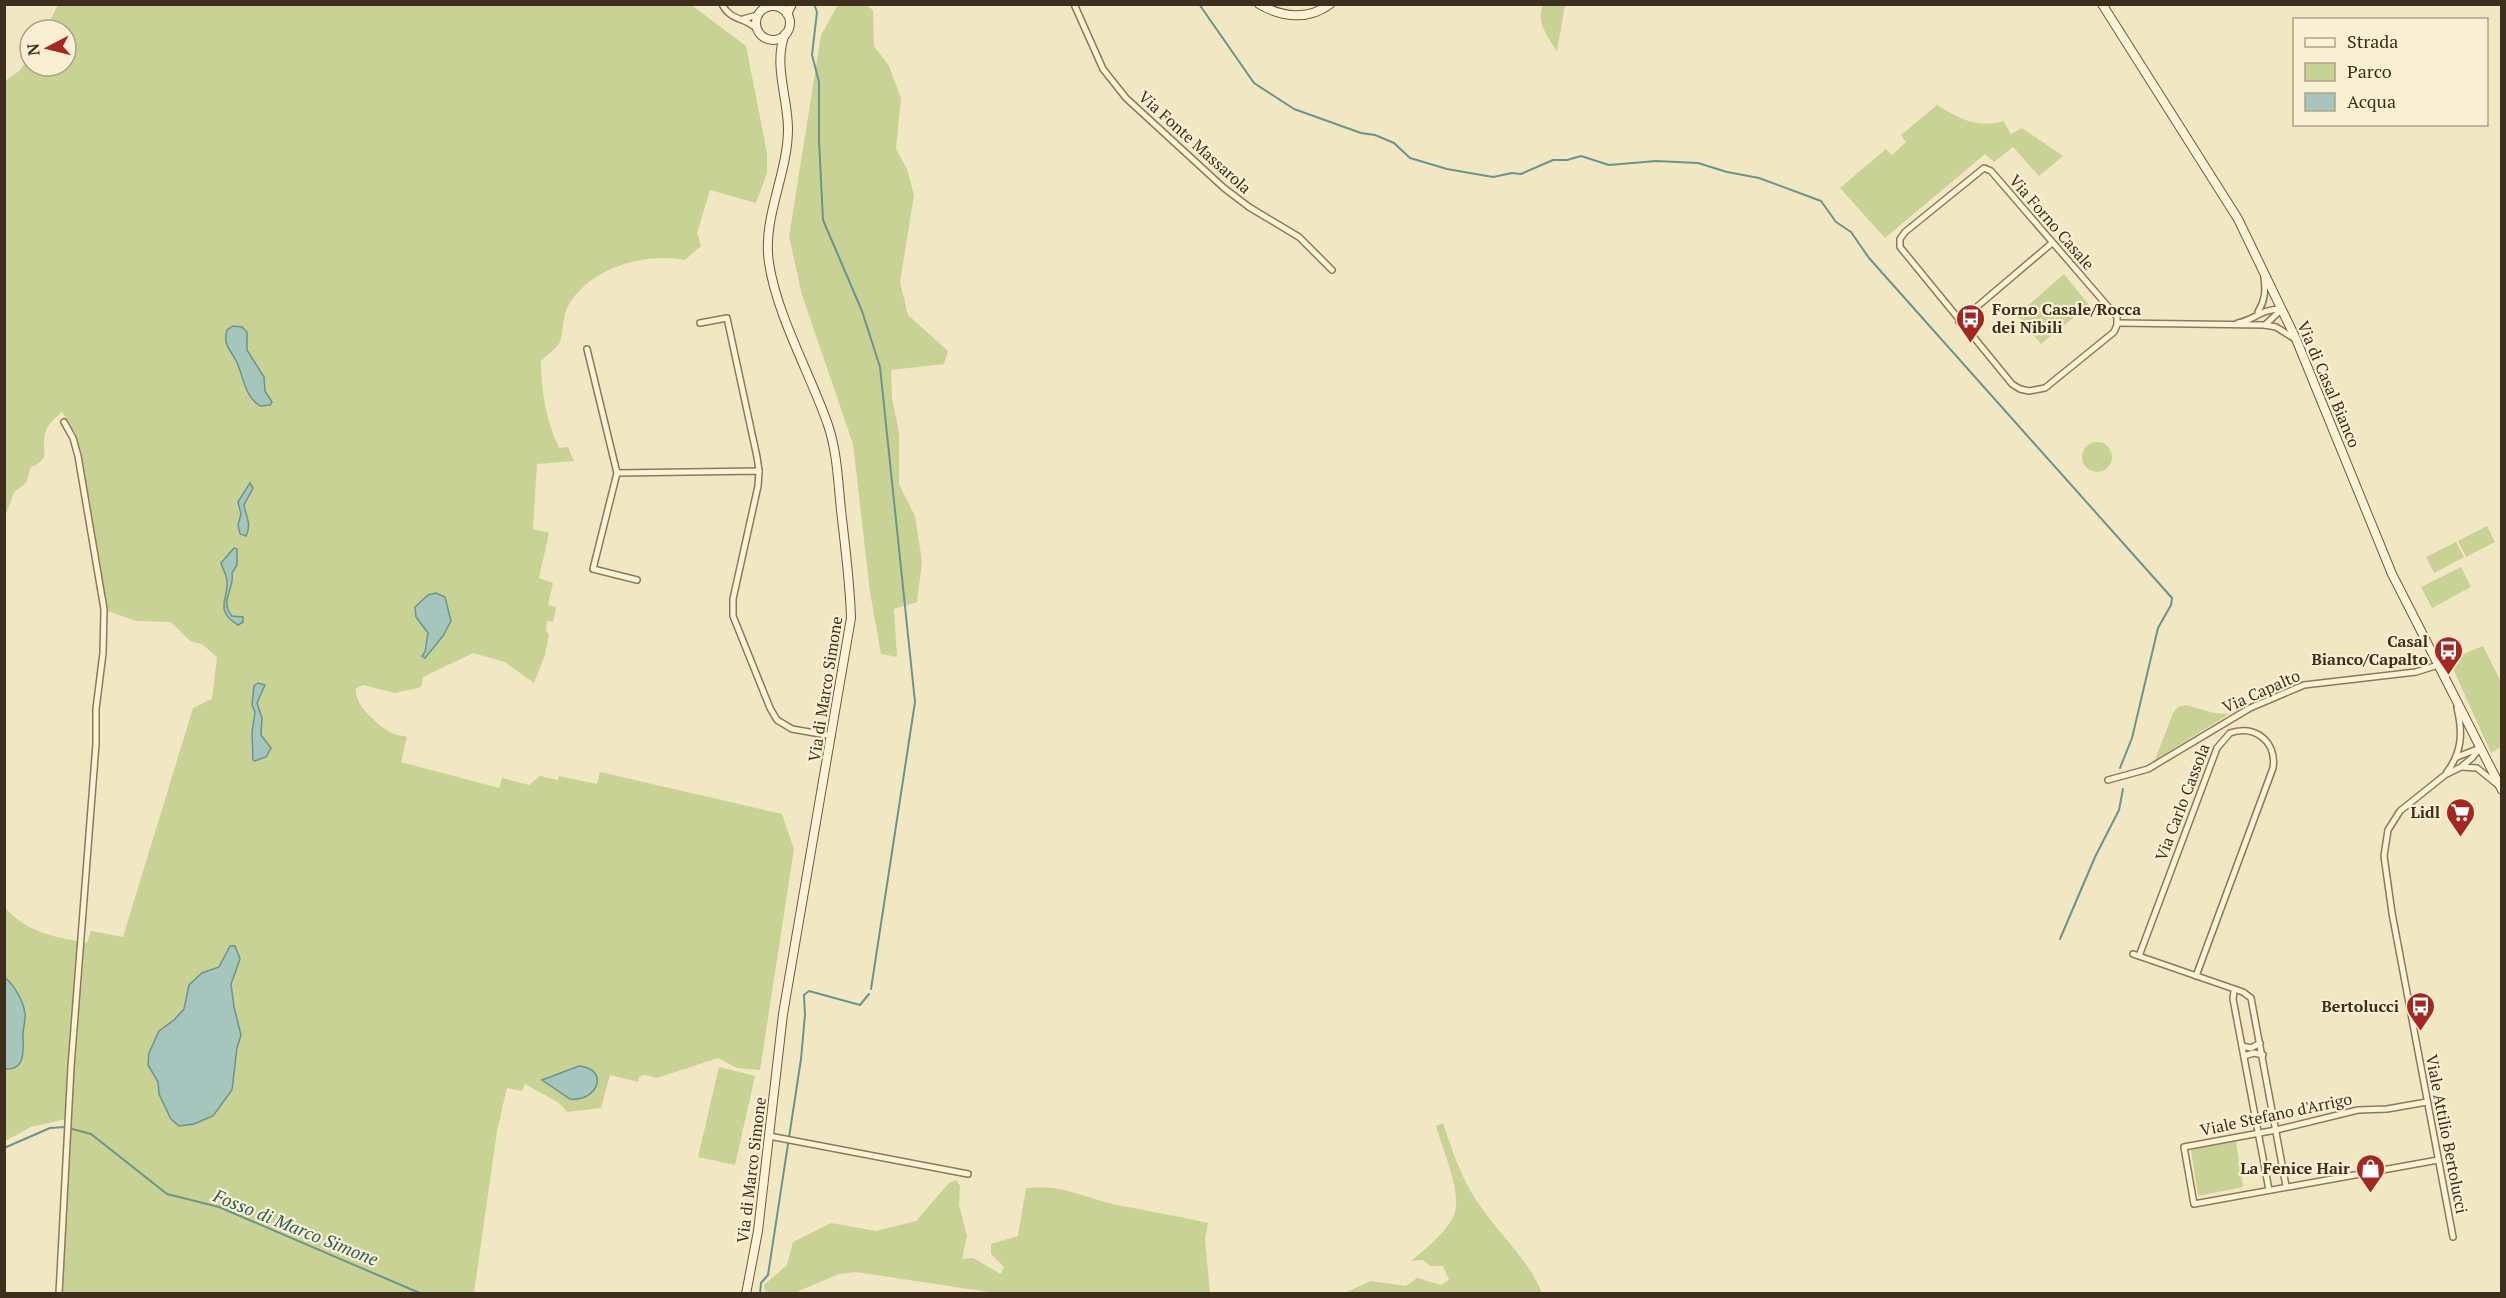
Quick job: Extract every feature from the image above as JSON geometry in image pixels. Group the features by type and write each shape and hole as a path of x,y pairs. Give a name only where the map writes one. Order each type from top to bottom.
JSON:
{"street":[{"path":"722,4 729,15 741,20 750,22 764,38 775,40 785,34 789,25 787,14 776,5 764,8 758,15 741,20"},
{"path":"787,14 792,4"},
{"name":"Via Fonte Massarola","path":"1074,4 1101,66 1126,98 1224,188 1249,207 1299,237 1332,270"},
{"path":"1259,4 1276,13 1297,16 1317,12 1330,4"},
{"name":"Via di Casal Bianco","path":"2102,4 2227,200 2261,265 2296,339 2389,565 2500,789"},
{"path":"757,29 758,15"},
{"name":"Via di Marco Simone","path":"746,1293 758,1231 783,1014 850,631 850,588 831,435 779,300 769,261 768,232 783,172 787,143 787,106 780,62 780,50 785,34"},
{"name":"Via di Marco Simone","path":"764,38 776,51 780,62"},
{"name":"Via Forno Casale","path":"1987,169 2052,243 2114,313 2117,323 2114,332 2045,388 2029,391 2020,390 2012,384 1901,250 1900,243 1902,235 1920,219 1979,170 1987,169"},
{"path":"1959,322 2052,243"},
{"path":"2258,313 2263,304 2266,288 2261,265"},
{"path":"2230,325 2247,321 2258,313 2270,309 2282,309"},
{"path":"2265,325 2282,309"},
{"path":"700,323 727,318 759,471 758,486 733,598 733,616 770,708 779,722 792,729 832,736"},
{"path":"2117,323 2265,325 2276,327 2296,339"},
{"path":"587,349 616,473 592,569 637,580"},
{"path":"59,1293 72,1055 96,744 96,709 103,653 104,609 78,456 73,438 64,422"},
{"path":"616,473 759,471"},
{"name":"Via Capalto","path":"2108,780 2148,769 2250,708 2304,685 2416,672 2438,665"},
{"name":"Viale Attilio Bertolucci","path":"2445,775 2457,757 2462,733 2453,694"},
{"name":"Via Carlo Cassola","path":"2251,731 2260,735 2270,745 2273,754 2273,768 2196,976 2136,955 2217,748 2230,733 2251,731"},
{"path":"2457,757 2480,748"},
{"name":"Viale Attilio Bertolucci","path":"2453,1237 2385,878 2384,847 2391,823 2400,811 2445,775 2461,767 2480,748"},
{"path":"2461,767 2480,770 2500,789"},
{"path":"2196,976 2234,991 2246,993 2252,1000 2286,1186"},
{"path":"2234,991 2269,1190"},
{"path":"2242,1046 2251,1048 2260,1043"},
{"path":"2244,1056 2254,1053 2262,1055"},
{"name":"Viale Stefano d'Arrigo","path":"2427,1102 2387,1109 2358,1110 2276,1130 2184,1147 2194,1204 2438,1160"},
{"path":"769,1136 968,1174"}],"green space":[{"path":"690,4 746,46 767,153 767,173 756,203 710,190 697,233 701,246 685,260 653,258 636,261 620,265 590,281 568,306 560,342 541,361 543,395 551,427 559,448 568,447 574,461 537,464 533,529 549,533 539,578 553,583 548,605 556,607 553,622 547,621 546,632 549,633 545,655 534,683 505,662 473,653 423,677 421,687 395,693 363,685 356,688 358,701 366,713 392,733 407,737 401,762 499,788 502,778 529,785 540,776 558,780 559,776 597,784 600,772 782,814 794,849 760,1070 737,1068 718,1058 657,1078 645,1075 639,1077 638,1082 610,1075 601,1108 567,1112 559,1103 525,1084 522,1091 507,1088 497,1131 474,1293 63,1293 70,1118 31,1127 5,1141 5,908 23,923 53,936 87,943 91,931 123,937 193,708 212,699 217,657 202,644 190,641 171,622 136,621 108,611 76,434 62,412 46,431 42,460 31,467 26,483 14,492 5,517 5,81 18,72 18,78 78,78 78,18 51,18 58,5"},
{"path":"838,5 866,5 873,10 874,46 889,66 901,98 896,149 907,169 914,195 900,282 908,315 948,351 944,364 891,370 892,399 899,432 899,484 915,516 922,561 917,602 894,609 897,657 881,654 870,592 853,444 802,295 789,237 821,35"},
{"path":"1543,5 1565,5 1557,51 1542,23"},
{"path":"1937,105 1968,121 1985,124 2003,121 2011,134 2022,128 2063,156 2039,176 2013,147 1994,162 1985,154 1885,238 1840,188 1886,149 1892,155 1906,142 1901,135"},
{"path":"2064,274 2089,305 2041,344 2017,315"},
{"path":"2097,442 2107,447 2112,457 2107,467 2097,472 2087,467 2082,457 2087,447"},
{"path":"2487,526 2495,542 2466,557 2458,541"},
{"path":"2456,542 2464,557 2434,573 2426,557"},
{"path":"2461,567 2471,587 2432,608 2421,587"},
{"path":"2483,646 2501,682 2501,747 2491,753 2449,660"},
{"path":"2186,705 2214,713 2229,714 2155,760 2173,713 2178,707"},
{"path":"719,1067 755,1076 735,1165 698,1157"},
{"path":"1443,1123 1468,1187 1529,1269 1542,1293 1344,1293 1371,1281 1406,1286 1417,1278 1441,1285 1449,1280 1443,1266 1430,1266 1423,1260 1411,1261 1443,1232 1455,1212 1453,1181 1436,1126"},
{"path":"2236,1141 2243,1187 2198,1196 2191,1150"},
{"path":"956,1180 960,1186 959,1205 967,1236 962,1259 973,1258 1001,1274 1004,1267 991,1254 991,1244 1018,1236 1026,1188 1050,1188 1117,1205 1208,1223 1205,1239 1210,1293 995,1293 856,1272 839,1274 794,1293 766,1293 764,1285 787,1265 793,1242 831,1223 876,1231 916,1221 949,1183"}],"water":[{"path":"233,326 242,327 247,332 247,350 264,377 265,391 272,402 270,405 260,406 248,393 236,360 226,341 227,330"},
{"path":"250,483 253,488 244,505 249,524 246,536 240,534 238,525 241,514 238,502"},
{"path":"234,548 237,549 237,565 232,573 227,605 232,616 243,617 243,622 238,625 226,615 224,610 227,582 221,563"},
{"path":"436,593 445,597 451,621 443,636 425,658 422,656 425,652 428,633 416,617 415,607 428,595"},
{"path":"258,683 265,685 257,703 262,718 261,735 271,748 266,757 255,761 253,760 252,732 255,712 252,705 254,686"},
{"path":"230,946 235,946 240,959 231,984 241,1035 237,1048 232,1090 213,1116 194,1124 179,1126 171,1119 159,1094 158,1082 148,1065 149,1053 159,1031 184,1009 189,985 202,973 219,967"},
{"path":"4,977 18,994 23,1004 25,1017 22,1058 17,1066 11,1069 4,1069"},
{"path":"579,1066 589,1068 595,1073 597,1079 597,1085 588,1096 570,1099 542,1080"}],"waterway":[{"path":"814,4 817,12 812,55 819,82 823,220 862,311 880,367 915,702 871,989"},
{"path":"1199,4 1254,83 1294,109 1394,143 1410,158 1447,169 1493,177 1512,173 1521,174 1553,160 1567,160 1581,156 1609,165 1656,161 1698,163 1727,172 1759,178 1821,201 1836,222 1851,232 1869,258 2172,598 2171,605 2158,628 2132,738 2120,768"},
{"path":"2060,939 2095,857 2119,810 2123,789"},
{"path":"760,1294 761,1283 768,1275 801,1059 805,1015 804,995 809,991 860,1005 869,994"},
{"name":"Fosso di Marco Simone","path":"4,1148 50,1128 65,1127 91,1134 167,1194 219,1207 422,1294"}],"place":[{"name":"Forno Casale/Rocca dei Nibili","path":"1971,344"},
{"name":"Casal Bianco/Capalto","path":"2449,676"},
{"name":"Lidl","path":"2461,838"},
{"name":"Bertolucci","path":"2420,1032"},
{"name":"La Fenice Hair","path":"2371,1194"}]}
